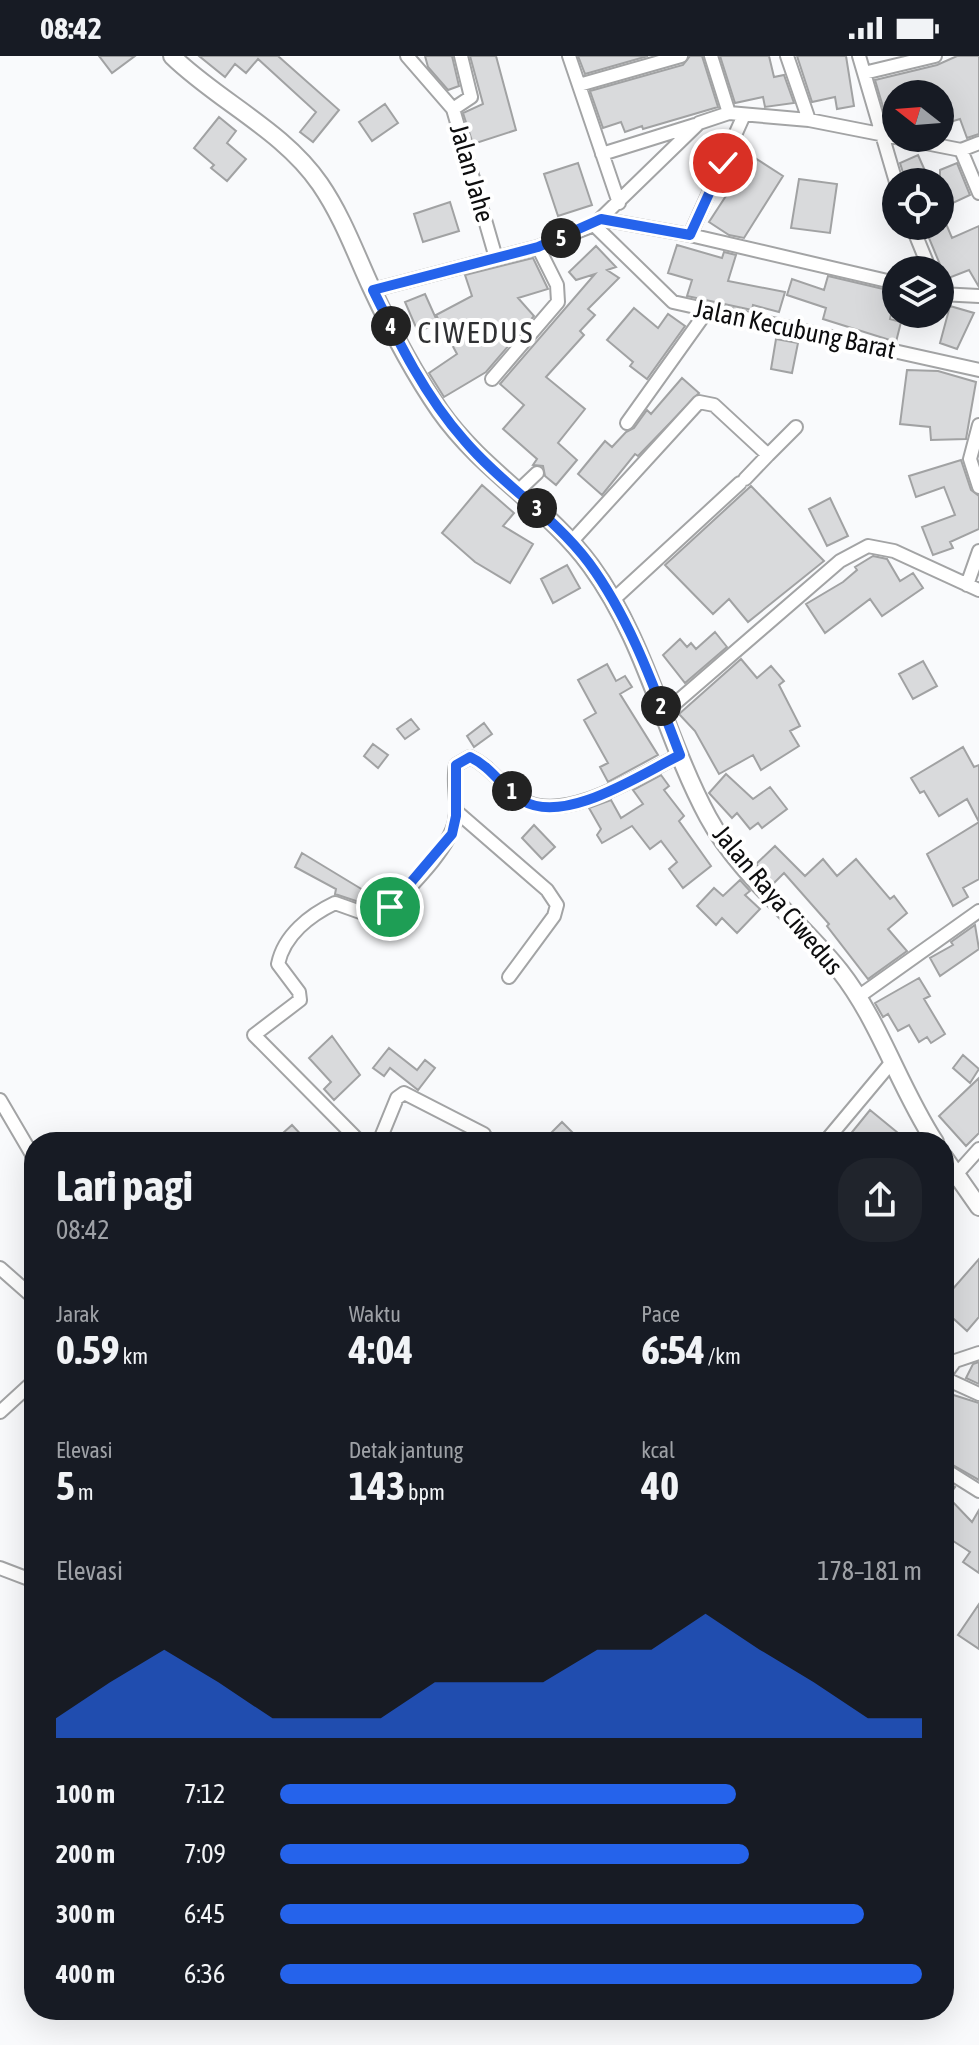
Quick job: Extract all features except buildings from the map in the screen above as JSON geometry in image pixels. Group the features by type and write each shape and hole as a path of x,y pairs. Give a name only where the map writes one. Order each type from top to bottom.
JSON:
{"street":[{"name":"Jalan Raya Ciwedus","path":"172,56 283,144 306,167 344,226 415,373 442,414 489,466 572,541 614,599 709,820 724,843 818,945 858,997 929,1132"},
{"name":"Jalan Jahe","path":"407,56 453,109 496,258"},
{"path":"453,109 471,97 461,56"},
{"path":"569,56 619,203"},
{"path":"579,85 681,56"},
{"path":"711,56 729,113"},
{"path":"787,56 809,120"},
{"path":"859,56 891,168"},
{"path":"864,73 935,56"},
{"path":"602,154 729,113 809,120 961,150 979,143"},
{"path":"690,235 744,115"},
{"path":"373,290 538,247 597,222 699,123"},
{"path":"961,150 979,193"},
{"path":"597,222 690,235 882,280"},
{"name":"Jalan Kecubung Barat","path":"597,222 673,302 920,354 979,370"},
{"path":"492,379 558,302 557,285 538,247"},
{"path":"954,295 979,296"},
{"path":"627,423 707,311"},
{"path":"572,541 699,402 714,405 768,455"},
{"path":"979,425 970,464 979,487"},
{"path":"614,599 796,427"},
{"path":"518,491 537,473"},
{"path":"664,713 763,625 840,561 861,549 880,547 894,551 973,587 979,551"},
{"path":"350,1132 254,1035 300,1000 299,992 278,964 303,923 335,903 380,919 452,834 456,811 456,765 470,757 482,763 526,803 563,807 587,801 680,755"},
{"path":"456,811 547,890 557,905 554,916 509,977"},
{"path":"858,997 979,911"},
{"path":"833,1132 891,1063"},
{"path":"383,1132 397,1098 404,1093 480,1132"},
{"path":"0,1100 24,1141"},
{"path":"979,1149 955,1174 979,1207"},
{"path":"0,1268 24,1289"},
{"path":"954,1362 979,1353"},
{"path":"954,1382 979,1394"},
{"path":"0,1412 24,1390"},
{"path":"954,1475 979,1491"},
{"path":"0,1568 24,1577"}],"district":[{"name":"CIWEDUS","path":"476,333"}],"route":[{"path":"390,907 452,834 456,816 456,765 470,757 482,763 526,803 563,807 587,801 680,755 614,599 572,541 489,466 442,414 415,373 373,290 444,274 538,247 594,225 601,219 690,235 723,163"}]}
